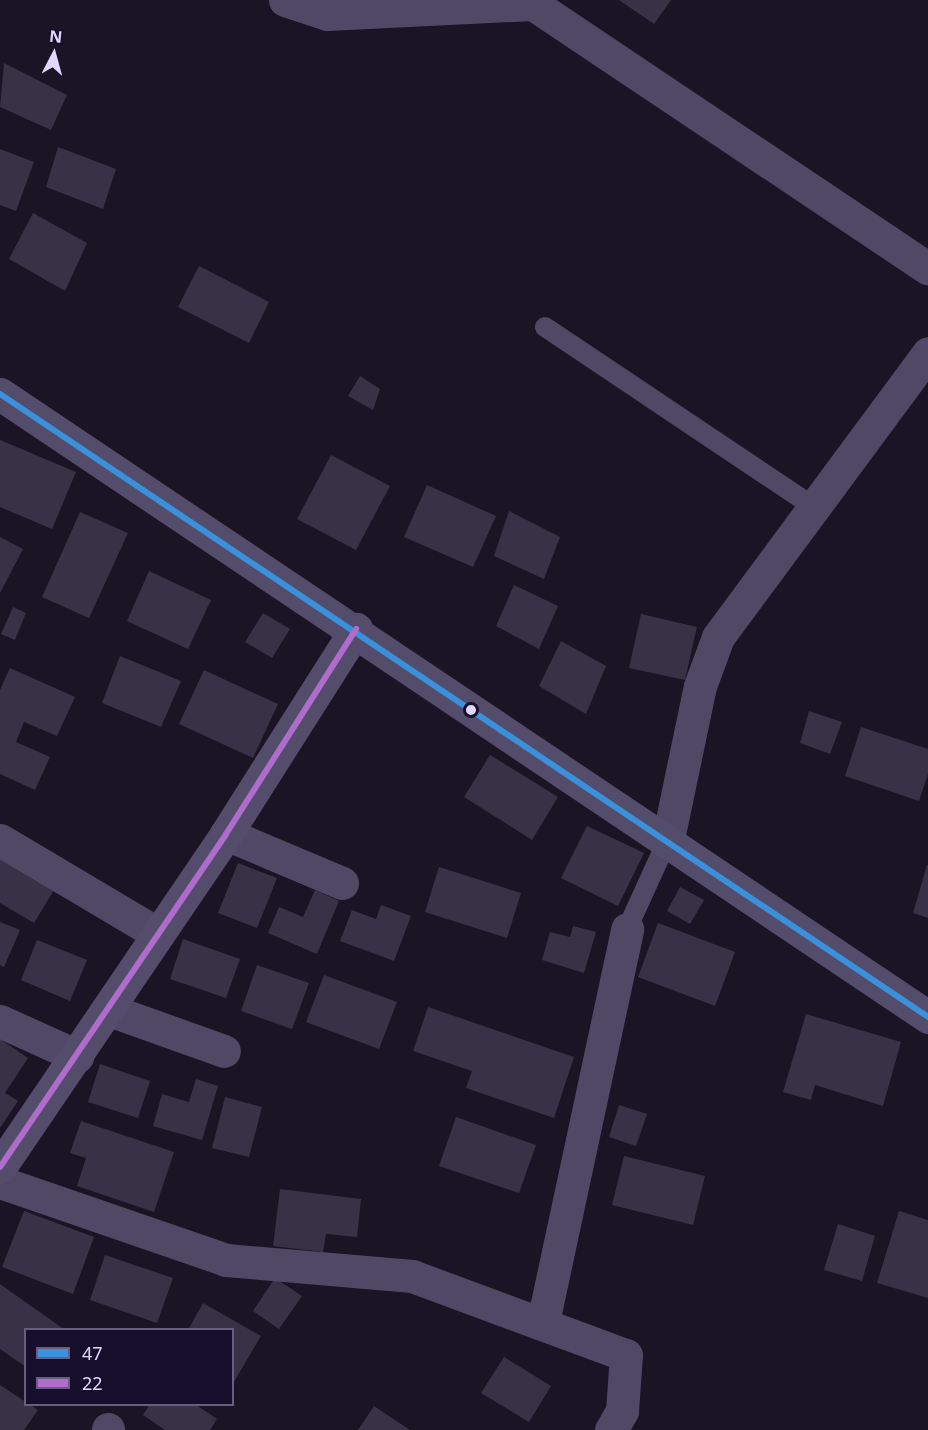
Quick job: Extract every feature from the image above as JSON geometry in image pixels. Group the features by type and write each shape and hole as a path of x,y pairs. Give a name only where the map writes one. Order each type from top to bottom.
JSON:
{"main road":[{"path":"0,394 356,628 928,1017"},
{"path":"0,1167 109,1010 226,834 356,628"}],"street":[{"path":"285,0 327,14 532,2 928,268"},
{"path":"668,839 700,686 718,637 928,352"},
{"path":"226,834 342,883"},
{"path":"0,840 158,934"},
{"path":"543,1322 627,929"},
{"path":"109,1010 224,1051"},
{"path":"0,1021 77,1056"},
{"path":"0,1182 226,1260 412,1276 543,1322 626,1355 622,1411 611,1430"}],"lane":[{"path":"545,327 815,508"},
{"path":"627,929 668,839"}],"building":[{"path":"619,0 671,0 654,24"},
{"path":"4,63 67,95 51,130 0,107"},
{"path":"58,147 116,169 103,209 46,187"},
{"path":"0,149 34,162 16,211 0,205"},
{"path":"33,213 87,243 65,291 9,259"},
{"path":"199,266 269,302 249,343 178,307"},
{"path":"360,376 380,389 373,410 348,396"},
{"path":"0,440 76,472 52,529 0,507"},
{"path":"331,455 390,486 356,550 297,519"},
{"path":"427,485 496,516 473,567 404,537"},
{"path":"509,511 560,537 544,579 494,556"},
{"path":"80,512 128,533 89,618 42,597"},
{"path":"0,537 23,549 0,593"},
{"path":"149,571 211,600 188,649 127,621"},
{"path":"514,585 558,606 539,649 496,626"},
{"path":"13,607 26,613 15,640 1,634"},
{"path":"263,613 290,629 272,658 245,642"},
{"path":"641,614 697,627 685,680 629,668"},
{"path":"561,641 606,666 586,714 539,686"},
{"path":"120,656 181,681 161,727 102,703"},
{"path":"10,668 75,697 57,736 24,722 16,742 50,757 35,790 0,774 0,690"},
{"path":"204,670 278,704 253,758 179,724"},
{"path":"809,711 842,722 830,754 800,743"},
{"path":"861,727 928,749 928,774 919,801 845,776"},
{"path":"490,755 558,797 532,840 464,797"},
{"path":"587,826 644,853 618,906 561,878"},
{"path":"0,859 54,890 34,923 0,903"},
{"path":"238,863 277,878 257,928 218,913"},
{"path":"928,865 928,918 913,913"},
{"path":"439,867 521,893 507,938 425,912"},
{"path":"680,887 704,900 690,924 667,911"},
{"path":"315,890 339,901 317,954 268,933 279,907 303,917"},
{"path":"381,905 411,916 394,961 340,941 352,910 376,919"},
{"path":"0,922 20,930 4,967 0,965"},
{"path":"658,923 735,952 715,1006 638,977"},
{"path":"573,926 596,932 584,973 542,960 550,932 570,937"},
{"path":"183,939 240,959 226,998 170,979"},
{"path":"37,940 87,960 70,1001 21,980"},
{"path":"257,965 309,983 292,1029 241,1011"},
{"path":"324,975 397,1002 379,1049 306,1022"},
{"path":"428,1007 574,1057 554,1118 466,1088 472,1071 413,1051"},
{"path":"806,1014 901,1042 883,1106 815,1085 811,1100 783,1092"},
{"path":"0,1039 28,1058 5,1093 18,1101 0,1128"},
{"path":"100,1064 150,1081 138,1118 88,1102"},
{"path":"196,1079 218,1086 202,1140 153,1126 162,1094 189,1102"},
{"path":"225,1097 262,1107 249,1157 212,1148"},
{"path":"619,1105 647,1114 636,1146 609,1137"},
{"path":"456,1117 536,1145 519,1193 439,1166"},
{"path":"81,1121 174,1152 154,1212 77,1186 86,1158 70,1153"},
{"path":"624,1156 705,1176 693,1225 612,1205"},
{"path":"280,1189 361,1199 357,1237 326,1234 323,1252 273,1246"},
{"path":"24,1211 94,1237 73,1294 2,1267"},
{"path":"899,1211 928,1220 928,1298 877,1283"},
{"path":"838,1224 875,1236 862,1281 824,1270"},
{"path":"105,1255 173,1278 157,1323 90,1300"},
{"path":"275,1278 302,1296 279,1329 253,1311"},
{"path":"0,1284 62,1328 24,1328 24,1366 0,1349"},
{"path":"203,1303 261,1336 234,1382 234,1328 189,1328"},
{"path":"504,1357 551,1386 529,1422 481,1393"},
{"path":"0,1385 24,1401 24,1406 32,1406 38,1410 24,1430 0,1430"},
{"path":"149,1406 198,1406 217,1419 210,1430 165,1430 143,1415"},
{"path":"374,1406 410,1430 358,1430"}],"transit line":[{"name":"47","path":"0,394 928,1017"},
{"name":"22","path":"0,1167 226,834 356,629"}]}
